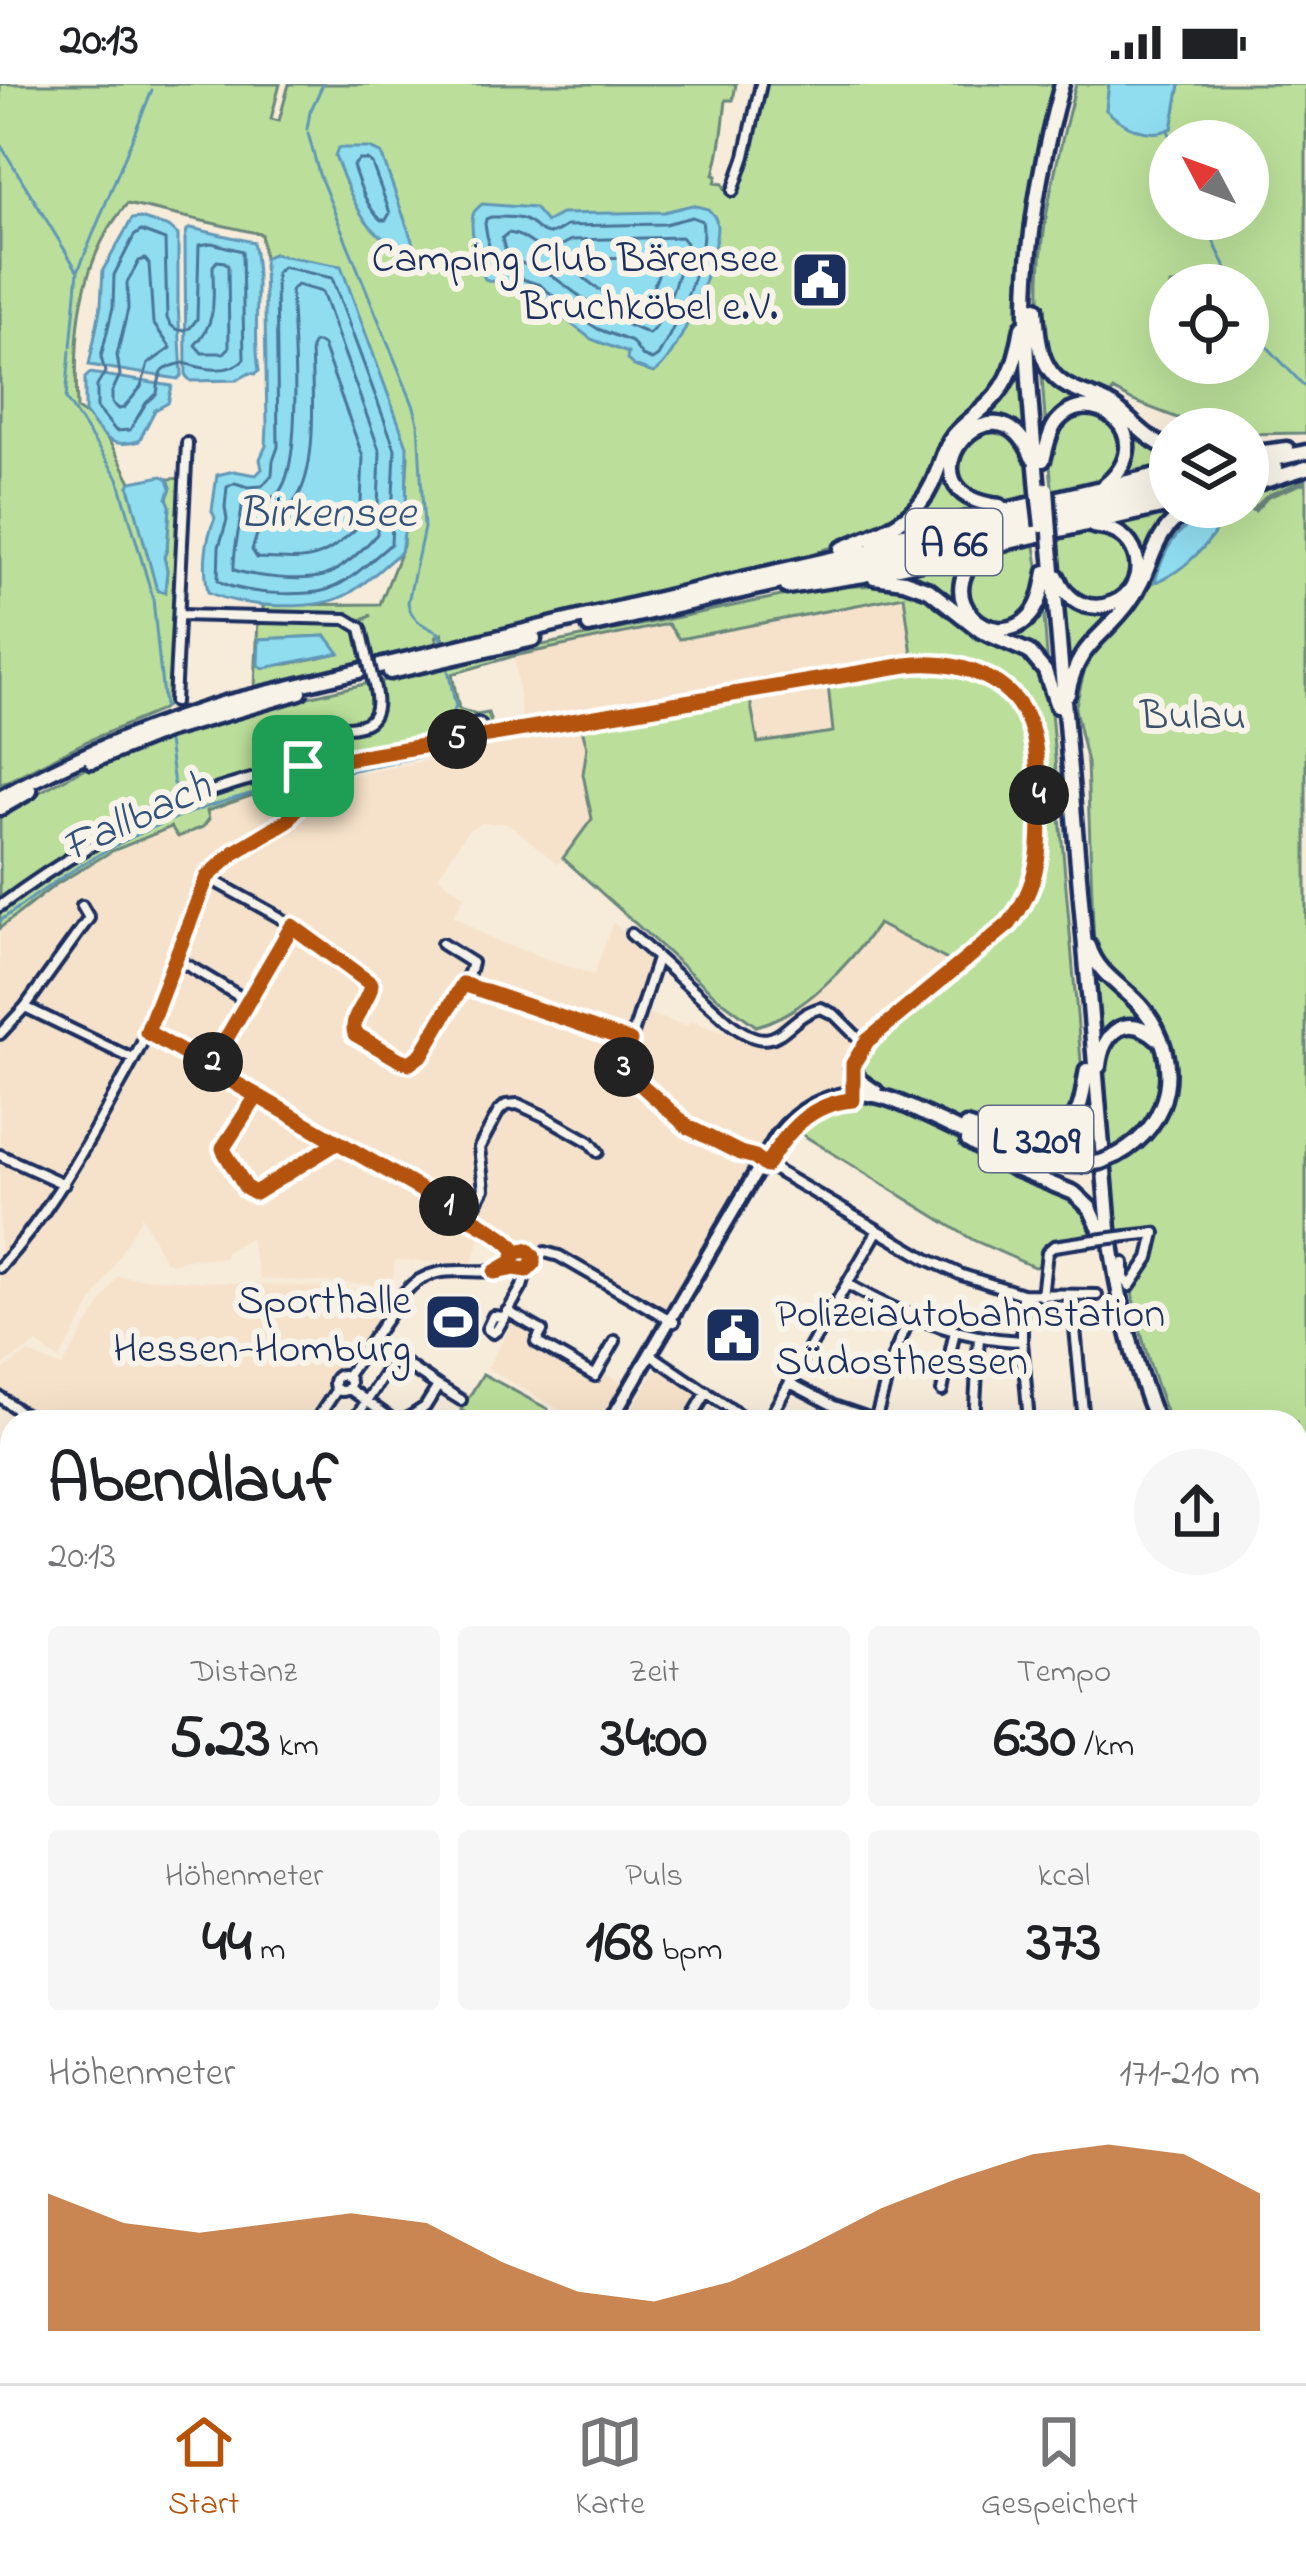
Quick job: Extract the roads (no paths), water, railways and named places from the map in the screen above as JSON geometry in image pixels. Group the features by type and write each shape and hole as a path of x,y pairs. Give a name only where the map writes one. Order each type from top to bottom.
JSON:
{"highway":[{"path":"736,586 896,524 920,505 951,439 1007,381 1031,305 1043,206 1066,84"},
{"path":"1031,305 1041,354 1055,377 1112,405 1149,438"},
{"path":"1031,305 1040,465 1118,1292 1149,1410"},
{"path":"1040,465 1050,434 1065,414 1082,408 1107,412 1121,427 1128,448 1122,469 1102,488"},
{"path":"1011,508 979,503 960,489 952,464 960,440 980,427 1004,427 1023,440 1040,465"},
{"path":"1269,452 1306,449"},
{"path":"1269,459 1306,449"},
{"path":"1269,472 1306,465"},
{"path":"1269,478 1306,465"},
{"path":"841,549 1149,477"},
{"name":"A 66","path":"0,808 77,767 166,730 444,655 1149,487"},
{"name":"A 66","path":"736,586 1149,498"},
{"path":"736,586 810,585 1149,510"},
{"path":"1049,549 1061,586 1074,601 1098,607 1123,597 1136,576 1131,546 1113,530 1086,526"},
{"path":"1065,725 1070,684 1084,650 1134,596 1152,551 1168,528"},
{"path":"986,548 966,568 961,592 969,613 988,627 1012,628 1028,619 1039,601 1049,549"},
{"path":"1046,572 1087,1070 1095,1237"},
{"path":"864,575 904,580 929,590 981,631 1025,650 1046,671 1057,706"},
{"name":"A 66","path":"0,798 107,745 179,717 274,690 444,655"},
{"path":"1083,935 1098,965 1143,1009 1165,1049"},
{"path":"1096,1084 1102,1048 1117,1030 1142,1027 1165,1049"},
{"name":"L 3209","path":"852,1096 882,1096 1031,1160 1095,1163 1117,1155 1147,1132 1162,1107 1169,1075 1165,1049"},
{"path":"852,1069 882,1096"},
{"name":"L 3209","path":"943,1123 1017,1138 1049,1137 1077,1113 1087,1070"},
{"name":"L 3209","path":"852,1096 917,1111"},
{"path":"943,1123 1001,1162 1074,1192 1090,1208 1119,1336 1147,1410"}],"main road":[{"name":"L 3209","path":"620,1410 764,1164 801,1119 852,1096"}],"street":[{"path":"734,191 760,84"},
{"path":"174,702 187,443"},
{"path":"0,1268 64,1184 133,1059 207,877 298,810 303,776 298,747 304,733 366,722 377,707 361,628 346,619 179,615"},
{"path":"0,906 66,860 181,802 282,771 303,776 419,745 468,738 476,723 484,735 927,663 968,668 1004,688 1024,713 1035,746 1041,842 1033,883 1002,932 863,1045 852,1069 852,1096"},
{"path":"207,877 292,926 371,984 353,1030 410,1063 422,1054 472,963 442,944"},
{"path":"0,1034 89,918 82,907"},
{"path":"209,1068 292,926"},
{"path":"631,934 748,1035 780,1035 807,1012 821,1008 835,1015 863,1045"},
{"path":"175,958 250,1002"},
{"path":"657,959 624,1067 688,1127 755,1157 944,1268 1022,1294 1097,1295"},
{"path":"463,984 630,1041"},
{"path":"25,1007 133,1059"},
{"path":"147,1032 510,1243 514,1261 527,1270"},
{"path":"257,1096 223,1148 248,1191 255,1193 338,1142"},
{"path":"468,1217 484,1189 479,1148 504,1106 518,1104 544,1116 590,1142 598,1152"},
{"path":"0,1155 64,1184"},
{"path":"774,1410 878,1230"},
{"path":"1042,1296 1043,1263 1054,1246 1095,1237 1154,1233 1149,1258 1130,1286 1124,1278 1124,1263"},
{"path":"324,1410 416,1280 440,1271 495,1272 527,1250 533,1264 506,1314 542,1331 536,1342 595,1376 615,1341"},
{"path":"533,1256 548,1252 560,1256 672,1321"},
{"path":"848,1284 910,1317 979,1336 1022,1341"},
{"path":"1022,1294 1028,1410"},
{"path":"1072,1297 1082,1410"},
{"path":"881,1410 893,1357 910,1317"},
{"path":"942,1391 956,1330"},
{"path":"975,1410 979,1336"},
{"path":"652,1355 733,1410"},
{"path":"360,1410 398,1359 460,1400"},
{"path":"790,1383 846,1410"},
{"path":"344,1384 381,1410"},
{"path":"420,1410 438,1386"},
{"path":"696,1410 707,1392"}],"water":[{"path":"1109,84 1180,84 1173,120 1149,120 1149,132 1137,130 1106,110"},
{"path":"338,148 381,153 414,246 397,244 372,228 347,186 335,156"},
{"path":"482,204 534,208 546,222 561,214 664,212 692,205 708,209 717,226 711,260 685,329 663,364 653,373 634,366 627,360 628,353 591,339 534,295 485,279 472,227 474,212"},
{"path":"132,219 169,227 178,235 182,375 178,379 89,365 103,270"},
{"path":"191,228 253,242 259,371 255,374 237,380 191,381 186,376 185,239"},
{"name":"Birkensee","path":"273,254 341,266 407,446 401,552 348,594 317,604 259,604 208,592 207,545 215,518 217,475 234,471 256,475 262,469 267,425 264,258"},
{"path":"90,373 172,386 168,403 155,410 139,441 113,442 85,413 85,378"},
{"path":"162,476 171,488 165,592 156,587 129,486"},
{"path":"1184,528 1217,528 1196,555 1155,582 1164,556"},
{"path":"326,636 339,653 264,668 258,665 259,639"}],"waterway":[{"name":"Fallbach","path":"307,129 323,84"},
{"path":"71,347 78,271 152,90"},
{"name":"Fallbach","path":"308,133 319,174 414,407 424,528 408,602 415,618 439,633 442,644"},
{"path":"0,144 77,270"},
{"path":"1213,240 1224,264"},
{"path":"1269,349 1306,388"},
{"path":"70,351 66,399 118,478 153,599 164,707"},
{"name":"Fallbach","path":"428,738 456,708 447,665"},
{"path":"168,742 176,799"},
{"name":"Fallbach","path":"0,921 86,862 174,819 277,787 418,757 425,748"}],"place":[{"name":"Camping Club Bärensee Bruchköbel e.V.","path":"820,280"},
{"name":"Sporthalle Hessen-Homburg","path":"453,1322"},
{"name":"Polizeiautobahnstation Südosthessen","path":"733,1335"}],"park label":[{"name":"Bulau","path":"1193,713"}]}
